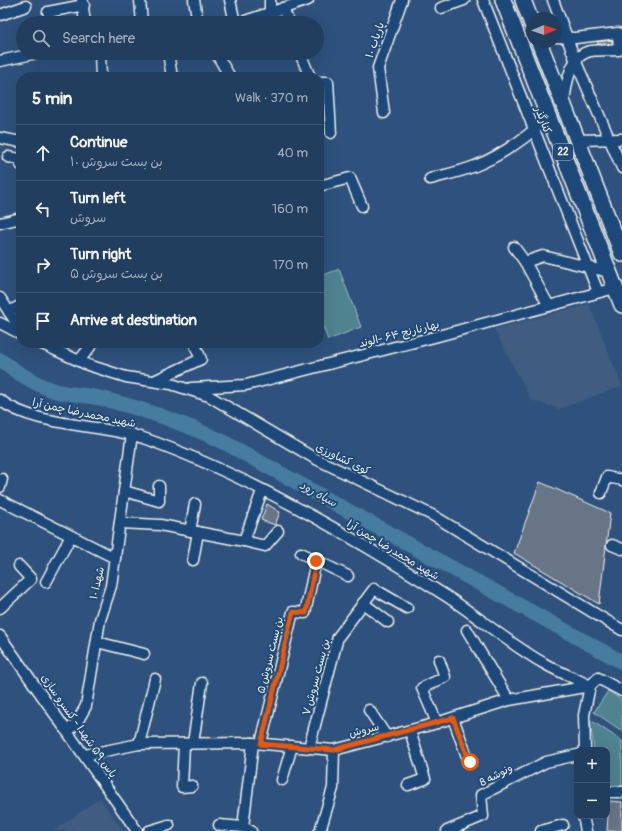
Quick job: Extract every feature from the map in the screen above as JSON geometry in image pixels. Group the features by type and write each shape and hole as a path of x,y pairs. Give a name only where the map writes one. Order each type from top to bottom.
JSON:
{"highway":[{"name":"22","path":"503,0 622,305"},
{"path":"523,0 528,12"},
{"name":"22","path":"541,48 622,254"}],"street":[{"path":"140,0 141,16"},
{"path":"194,0 197,16"},
{"path":"230,0 233,16"},
{"path":"270,0 270,13"},
{"path":"261,16 308,0"},
{"name":"پاریاب ۱۰","path":"384,113 378,68 402,0"},
{"path":"441,8 464,0"},
{"name":"کنارگذر","path":"483,0 598,292"},
{"path":"552,0 555,12"},
{"path":"48,12 83,3 84,16"},
{"path":"0,15 26,6"},
{"path":"283,8 286,16"},
{"path":"562,35 622,28"},
{"path":"562,35 618,33 619,50 587,52 580,56 567,79 563,104"},
{"path":"500,42 517,36"},
{"path":"562,37 576,62 622,168"},
{"path":"0,61 16,58"},
{"path":"100,60 101,72"},
{"path":"169,60 171,72"},
{"path":"220,60 227,72"},
{"path":"303,60 308,72"},
{"path":"324,82 328,82 331,133"},
{"path":"430,179 474,166 504,152 549,117"},
{"path":"0,138 16,141"},
{"path":"578,140 622,139"},
{"path":"8,157 16,158"},
{"path":"324,185 350,178 362,206"},
{"path":"566,212 584,206"},
{"path":"0,223 16,219"},
{"path":"514,247 525,262 549,306"},
{"path":"525,262 542,256 609,272"},
{"name":"بهارنارنج ۶۴ -الوند","path":"185,388 246,385 438,336 615,288"},
{"path":"0,300 16,322"},
{"path":"9,312 16,308"},
{"path":"0,323 16,331"},
{"name":"کوی کشاورزی","path":"51,348 79,361 126,377 185,388 208,396 314,458 434,516 622,630"},
{"path":"79,361 89,348"},
{"path":"154,381 201,358 196,348"},
{"name":"شهید محمدرضا چمن آرا","path":"0,400 17,410 33,416 132,434 182,452 320,521 444,595 545,664 590,686"},
{"name":"شهدا ۱۰","path":"68,731 77,722 86,706 100,620 111,586 132,434"},
{"path":"601,493 607,477 622,480"},
{"path":"124,491 159,501 160,486"},
{"path":"244,541 262,491"},
{"path":"0,500 115,558"},
{"path":"193,560 195,504"},
{"path":"120,523 160,525 265,546 278,530"},
{"path":"46,582 71,536"},
{"path":"612,546 622,549"},
{"path":"301,553 348,576"},
{"name":"بن بست سروش ۵","path":"257,743 293,612 306,613 316,561"},
{"path":"0,608 31,579 19,566"},
{"name":"بن بست سروش ۷","path":"309,748 338,637 374,589 407,608"},
{"path":"363,603 388,622"},
{"path":"467,630 509,700"},
{"name":"یاس ۵۹ شهدا - کنسرو سازی","path":"0,636 137,831"},
{"path":"97,642 144,654"},
{"path":"437,723 422,688 445,677 439,660"},
{"path":"585,747 584,715 590,686 598,678 622,691"},
{"path":"139,744 154,679"},
{"path":"192,786 182,787 188,744 202,683"},
{"name":"سروش","path":"85,756 139,744 257,743 334,750 410,731 509,700 590,686"},
{"path":"369,710 387,737"},
{"path":"453,718 470,762"},
{"path":"408,785 425,779 410,731"},
{"path":"219,825 247,829 257,743"},
{"path":"282,780 292,746"},
{"path":"320,831 333,788 334,750"},
{"name":"ونوشه 8","path":"447,831 483,816 482,795 546,762 574,756"},
{"path":"610,792 622,792"},
{"path":"584,819 586,831"},
{"path":"149,831 169,825"},
{"path":"542,831 563,825"}],"shaded area":[{"path":"589,304 622,386 559,409 531,400 494,329"},
{"path":"100,798 123,831 54,831"}],"green space":[{"path":"339,269 361,327 328,340 324,329 324,275"},
{"path":"608,691 622,700 622,731 594,712"},
{"path":"590,721 622,741 622,788 610,787 610,747 594,747"}],"building":[{"path":"612,40 612,44 598,44 597,42"},
{"path":"540,482 610,513 599,604 514,553"},
{"path":"267,504 280,512 275,525 261,520"},
{"path":"610,801 622,802 622,831 607,831 608,819 610,819"}],"waterway":[{"name":"سیاه رود","path":"0,360 27,378 49,389 98,398 134,407 178,422 220,440 622,662"}],"route":[{"path":"316,561 306,613 293,612 261,744 334,750 453,718 470,762"}]}
